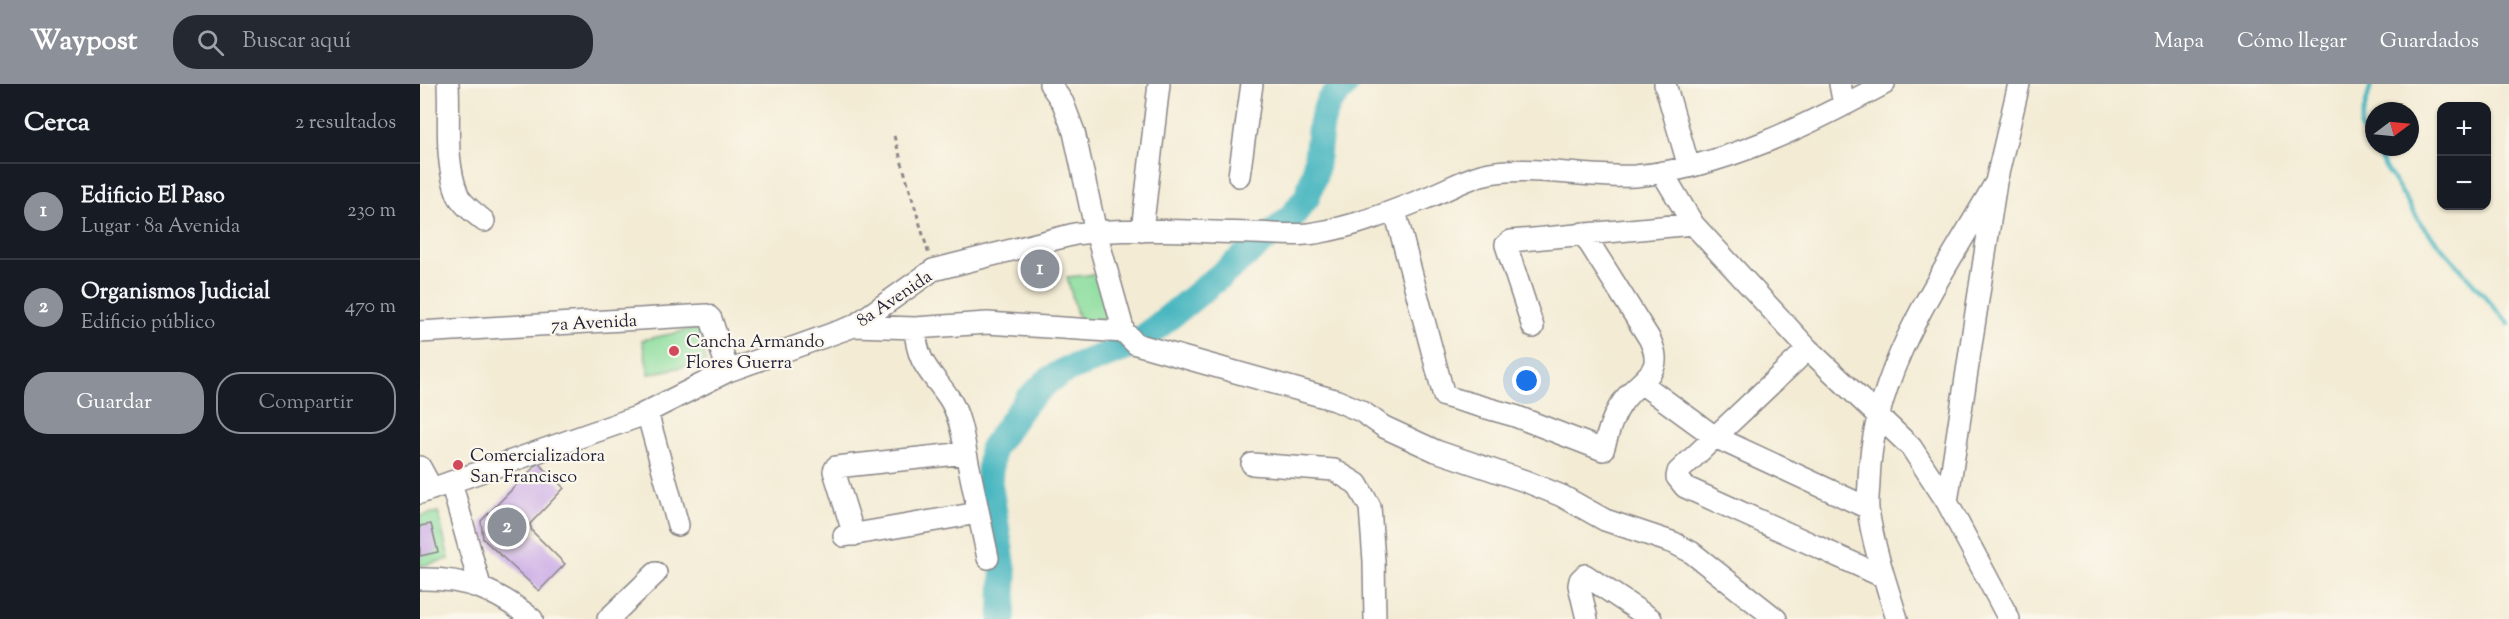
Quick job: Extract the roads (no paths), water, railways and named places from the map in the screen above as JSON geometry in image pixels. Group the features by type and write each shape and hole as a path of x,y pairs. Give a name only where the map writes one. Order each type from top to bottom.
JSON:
{"street":[{"path":"448,84 448,138 459,197 484,221"},
{"path":"1050,84 1066,94 1096,232 1124,332 1136,344 1335,400 1361,411 1384,427 1436,451 1526,481 1562,496 1605,520 1674,543 1691,552 1776,619"},
{"path":"1142,231 1160,84"},
{"path":"1239,176 1252,84"},
{"path":"1665,84 1689,167"},
{"path":"1840,84 1844,105"},
{"name":"8a Avenida","path":"435,488 647,412 728,371 854,326 933,270 1075,234 1096,232 1169,230 1314,234 1395,211 1482,175 1515,172 1633,176 1689,167 1743,150 1844,105 1884,84"},
{"path":"1947,502 1981,292 1996,182 2019,84"},
{"path":"1662,172 1693,224 1808,349 1911,447 1947,502 2009,619"},
{"path":"1897,619 1884,577 1868,508 1870,457 1878,417 1906,339 1996,182"},
{"path":"1395,211 1444,396 1515,416 1603,450 1612,420 1622,403 1654,369 1656,357 1653,346 1583,233"},
{"path":"1533,327 1506,245 1510,240 1693,224"},
{"name":"7a Avenida","path":"420,332 707,315 711,319 728,371"},
{"path":"854,326 915,328 987,323 1124,332"},
{"path":"915,328 916,345 924,366 951,400 966,453 988,558"},
{"path":"1808,349 1677,472 1679,481 1685,487 1884,577"},
{"path":"1641,383 1715,436 1868,508"},
{"path":"647,412 678,525"},
{"path":"966,453 836,467 834,471 849,536 978,513"},
{"path":"1252,464 1334,470 1357,484 1370,507 1375,619"},
{"path":"420,467 435,488 480,586"},
{"path":"608,619 656,573"},
{"path":"1587,619 1579,585 1585,575 1651,619"},
{"path":"420,579 447,578 480,586 515,606 532,619"}],"waterway":[{"path":"1002,619 1004,574 989,482 992,449 1026,401 1049,380 1066,370 1136,344 1289,220 1307,197 1315,172 1321,124 1328,103 1346,84"},
{"path":"2371,84 2360,127 2422,225 2509,324"}],"place":[{"name":"Edificio El Paso","path":"1040,269"},
{"name":"Cancha Armando Flores Guerra","path":"674,351"},
{"name":"Comercializadora San Francisco","path":"458,465"},
{"name":"Organismos Judicial","path":"507,527"}]}
